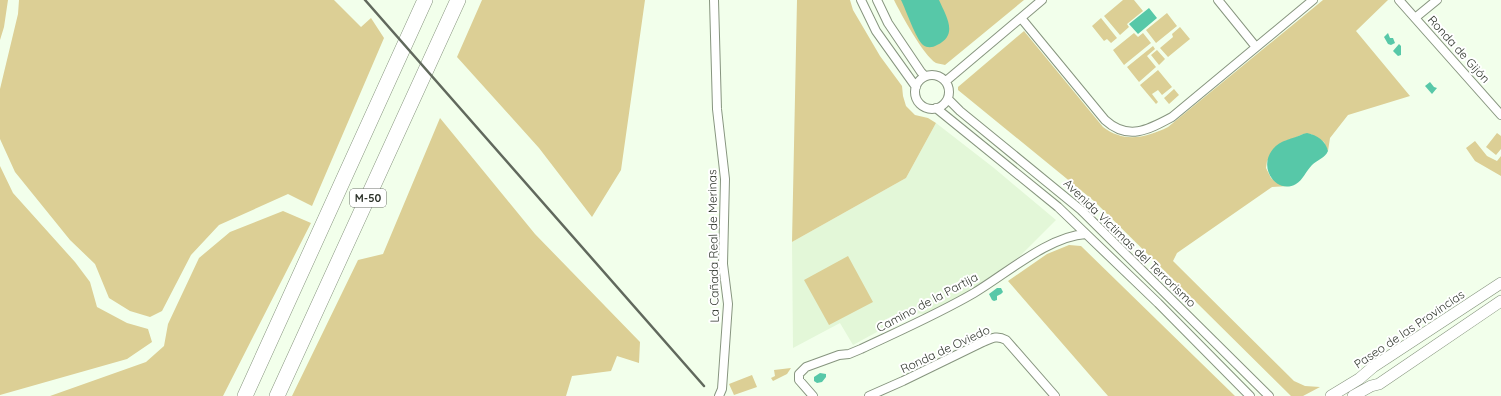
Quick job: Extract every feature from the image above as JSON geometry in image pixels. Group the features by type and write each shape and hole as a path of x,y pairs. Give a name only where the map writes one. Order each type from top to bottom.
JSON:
{"highway":[{"name":"M-50","path":"245,396 425,0"},
{"name":"M-50","path":"277,396 458,0"}],"street":[{"name":"La Cañada Real de Merinas","path":"714,0 717,109 725,179 723,264 728,304 722,389 719,396"},
{"path":"861,0 876,31 916,87"},
{"path":"877,0 888,23 925,76"},
{"path":"946,81 1042,0"},
{"path":"1218,0 1256,47"},
{"path":"1021,18 1105,120 1113,127 1132,132 1156,125 1172,117 1313,0"},
{"name":"Ronda de Gijón","path":"1399,0 1501,115"},
{"name":"Ronda de Gijón","path":"1415,18 1437,0"},
{"path":"937,75 946,81 950,91 948,99 941,106 936,108 926,108 918,101 916,87 918,82 925,76 937,75"},
{"name":"Avenida Víctimas del Terrorismo","path":"948,99 960,111 1081,210 1269,396"},
{"name":"Avenida Víctimas del Terrorismo","path":"936,108 1058,207 1250,396"},
{"name":"Camino de la Partija","path":"813,396 800,380 799,374 806,368 840,354 849,354 861,349 940,312 974,293 1050,245 1080,234 1086,234"},
{"name":"Paseo de las Provincias","path":"1331,396 1359,379 1373,367 1501,283"},
{"path":"1353,396 1370,386 1379,384 1501,302"},
{"name":"Ronda de Oviedo","path":"869,396 994,337 1000,337 1006,340 1055,396"}],"shaded area":[{"path":"0,0 8,0 4,27 0,40"},
{"path":"19,0 334,0 361,27 371,18 384,38 312,206 288,194 219,225 191,255 162,311 150,317 130,311 109,298 95,264 70,240 15,172 0,139 0,89 18,14"},
{"path":"482,0 645,0 621,170 592,217 539,148 457,57"},
{"path":"797,0 850,0 853,10 880,56 902,86 906,106 915,115 928,118 936,123 906,178 792,242"},
{"path":"894,0 1024,0 945,65 936,63 925,52"},
{"path":"901,0 939,0 949,25 948,36 944,41 931,47 926,47 923,45 914,31"},
{"path":"1123,0 1134,0 1143,11 1127,24 1129,27 1120,35 1104,16"},
{"path":"1323,0 1388,0 1356,31 1410,96 1348,115 1330,138 1328,151 1324,142 1311,134 1303,134 1285,141 1267,161 1266,168 1271,178 1276,182 1289,186 1272,187 1177,253 1173,261 1294,381 1305,386 1320,387 1303,396 1291,396 1094,201 958,90 958,87 1024,31 1103,127 1111,132 1127,137 1152,134 1168,127"},
{"path":"1149,8 1157,18 1138,34 1129,24"},
{"path":"1167,13 1177,26 1156,43 1146,30"},
{"path":"1101,18 1117,38 1111,43 1107,39 1104,41 1092,26"},
{"path":"1180,27 1190,39 1168,57 1160,48 1173,37 1172,34"},
{"path":"1134,33 1138,37 1143,33 1151,43 1124,65 1113,50"},
{"path":"1388,33 1390,38 1393,38 1395,43 1391,45 1388,44 1384,37"},
{"path":"1399,44 1401,46 1401,55 1398,56 1393,51"},
{"path":"1153,46 1155,49 1147,56 1156,67 1139,82 1127,67"},
{"path":"1157,50 1165,59 1159,65 1151,55"},
{"path":"1158,70 1172,87 1162,95 1158,90 1152,94 1158,102 1156,104 1140,85"},
{"path":"1430,82 1437,88 1432,94 1425,86"},
{"path":"1174,89 1179,95 1169,104 1164,98"},
{"path":"440,118 535,234 640,342 639,363 617,356 611,371 572,376 566,396 292,396 358,260 383,254"},
{"path":"936,123 994,168 1056,220 1020,256 965,294 925,314 900,312 883,321 886,327 853,345 840,323 793,348 792,242 906,178"},
{"path":"1307,133 1318,137 1323,141 1327,147 1327,153 1312,165 1301,180 1296,184 1282,186 1276,183 1271,178 1267,164 1273,149 1283,142"},
{"path":"1497,133 1501,136 1501,149 1496,155 1486,147"},
{"path":"1475,141 1487,156 1497,161 1501,156 1501,176 1475,161 1466,148"},
{"path":"0,166 13,193 75,262 90,282 97,307 127,323 148,329 152,342 127,359 0,395"},
{"path":"283,211 311,223 223,396 50,396 146,362 164,346 168,324 199,258 230,232"},
{"path":"1069,245 1081,246 1235,396 1108,396 1008,281 1047,254"},
{"path":"848,256 873,302 829,325 804,280"},
{"path":"997,288 1001,288 1003,292 997,296 997,300 994,301 989,294"},
{"path":"791,368 787,374 773,381 771,378 775,376 774,370"},
{"path":"820,373 826,374 826,377 822,382 817,383 814,381 814,377"},
{"path":"752,375 757,387 734,395 729,384"}],"railway":[{"path":"365,0 704,386"}]}
